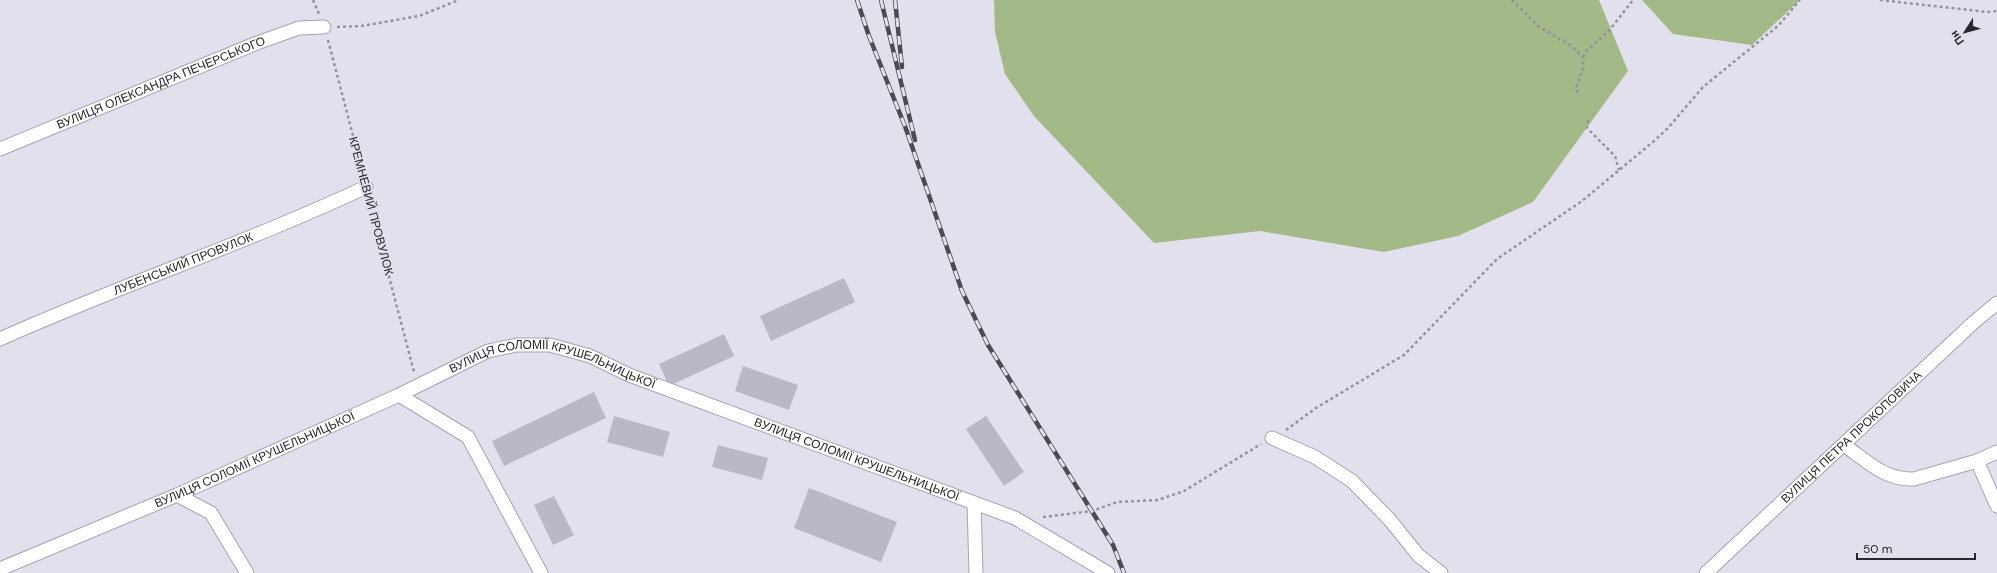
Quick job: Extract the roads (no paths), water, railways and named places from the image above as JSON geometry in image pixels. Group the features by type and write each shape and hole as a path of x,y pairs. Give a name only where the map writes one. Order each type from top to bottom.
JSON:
{"street":[{"name":"ВУЛИЦЯ ОЛЕКСАНДРА ПЕЧЕРСЬКОГО","path":"0,149 264,40 299,28 324,27"},
{"name":"ЛУБЕНСЬКИЙ ПРОВУЛОК","path":"0,339 60,312 194,260 328,205 366,187"},
{"name":"ВУЛИЦЯ ПЕТРА ПРОКОПОВИЧА","path":"1706,573 1844,445 1973,322 1997,303"},
{"name":"ВУЛИЦЯ СОЛОМІЇ КРУШЕЛЬНИЦЬКОЇ","path":"0,569 177,495 399,395 488,351 517,345 550,345 590,356 629,375 1015,518 1108,573"},
{"path":"399,395 468,437 541,573"},
{"path":"1272,438 1314,457 1352,481 1419,556 1441,573"},
{"path":"1844,445 1886,474 1897,479 1914,479 1977,462 1997,452"},
{"path":"1977,462 1997,506"},
{"path":"177,495 211,513 247,573"},
{"path":"974,503 976,573"}],"railway":[{"path":"857,0 869,36 906,129 962,291 988,345 1113,545 1124,573"},
{"path":"881,0 915,140"},
{"path":"895,0 902,67"}]}
